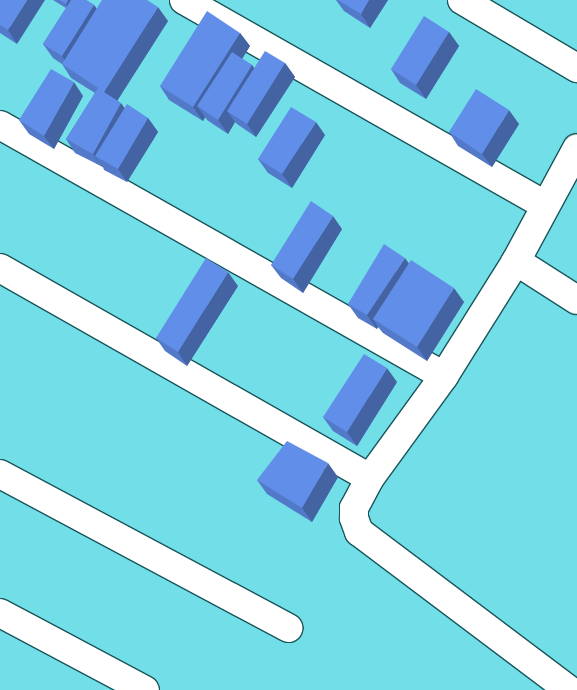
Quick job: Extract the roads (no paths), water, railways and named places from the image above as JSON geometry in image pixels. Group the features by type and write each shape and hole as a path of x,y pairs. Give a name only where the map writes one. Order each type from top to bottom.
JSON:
{"street":[{"path":"184,0 545,205"},
{"path":"462,0 577,68"},
{"path":"0,125 444,376"},
{"path":"568,690 359,532 354,524 354,508 370,478 444,376 516,261 577,148"},
{"path":"516,261 577,300"},
{"path":"0,268 370,478"},
{"path":"0,474 289,628"},
{"path":"0,613 145,690"}]}
